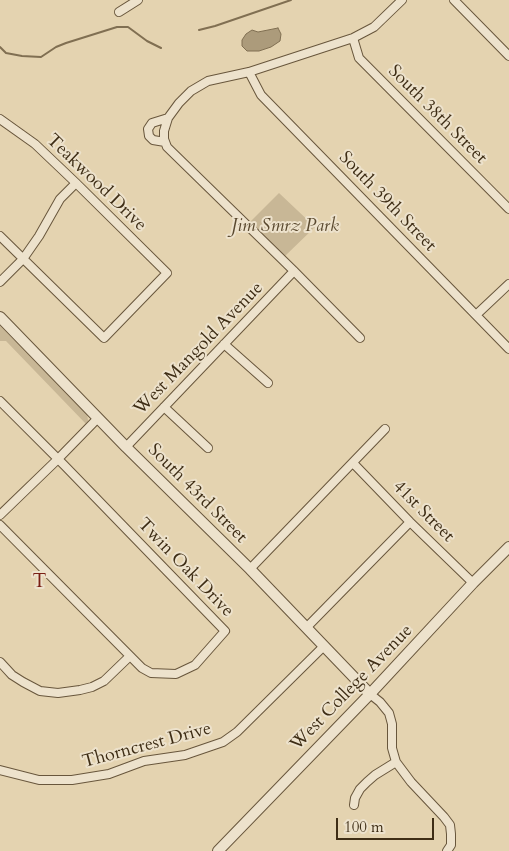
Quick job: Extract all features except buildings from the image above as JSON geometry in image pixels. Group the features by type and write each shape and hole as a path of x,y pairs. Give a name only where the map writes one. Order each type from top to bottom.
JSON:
{"street":[{"path":"119,12 138,0"},
{"path":"166,145 164,130 168,118 191,91 208,81 249,72 353,38 374,27 402,0"},
{"path":"454,0 509,56"},
{"name":"South 38th Street","path":"353,38 359,58 509,209"},
{"name":"South 39th Street","path":"249,72 261,95 509,349"},
{"path":"168,118 152,123 148,129 149,136 153,140 166,145 360,338"},
{"name":"Teakwood Drive","path":"0,119 35,144 167,273 104,338 23,258"},
{"path":"0,282 23,258 39,236 60,199 76,183"},
{"path":"0,236 23,258"},
{"name":"West Mangold Avenue","path":"126,447 294,271"},
{"path":"476,315 509,284"},
{"name":"South 43rd Street","path":"0,318 126,447 250,569 370,694"},
{"path":"224,344 268,384"},
{"path":"0,401 58,459"},
{"path":"164,407 208,448"},
{"path":"0,515 98,418"},
{"path":"250,569 385,428"},
{"name":"Twin Oak Drive","path":"0,525 142,668 151,673 176,674 195,665 225,632 58,459"},
{"name":"41st Street","path":"353,463 473,583"},
{"path":"306,628 410,522"},
{"name":"West College Avenue","path":"218,851 509,547"},
{"name":"Thorncrest Drive","path":"0,770 39,780 72,780 109,774 144,761 185,755 223,742 237,732 324,646"},
{"path":"0,662 12,675 23,682 40,691 58,693 92,687 104,681 130,656"},
{"path":"370,694 389,713 392,724 392,748 396,762 411,782 450,825 451,845 447,851"},
{"path":"354,805 355,798 360,789 379,772 396,762"}],"green space":[{"name":"Jim Smrz Park","path":"279,193 315,227 285,256 250,222"},
{"path":"0,324 87,412 88,421 86,424 6,341 0,341"}],"shaded area":[{"path":"278,28 281,34 280,41 271,47 259,51 247,51 242,46 242,40 252,30 258,32"}],"waterway":[{"path":"199,30 291,0"},
{"path":"0,47 6,53 41,57 66,43 117,27 128,27 147,41 161,48"}],"district":[{"name":"T","path":"40,583"}]}
